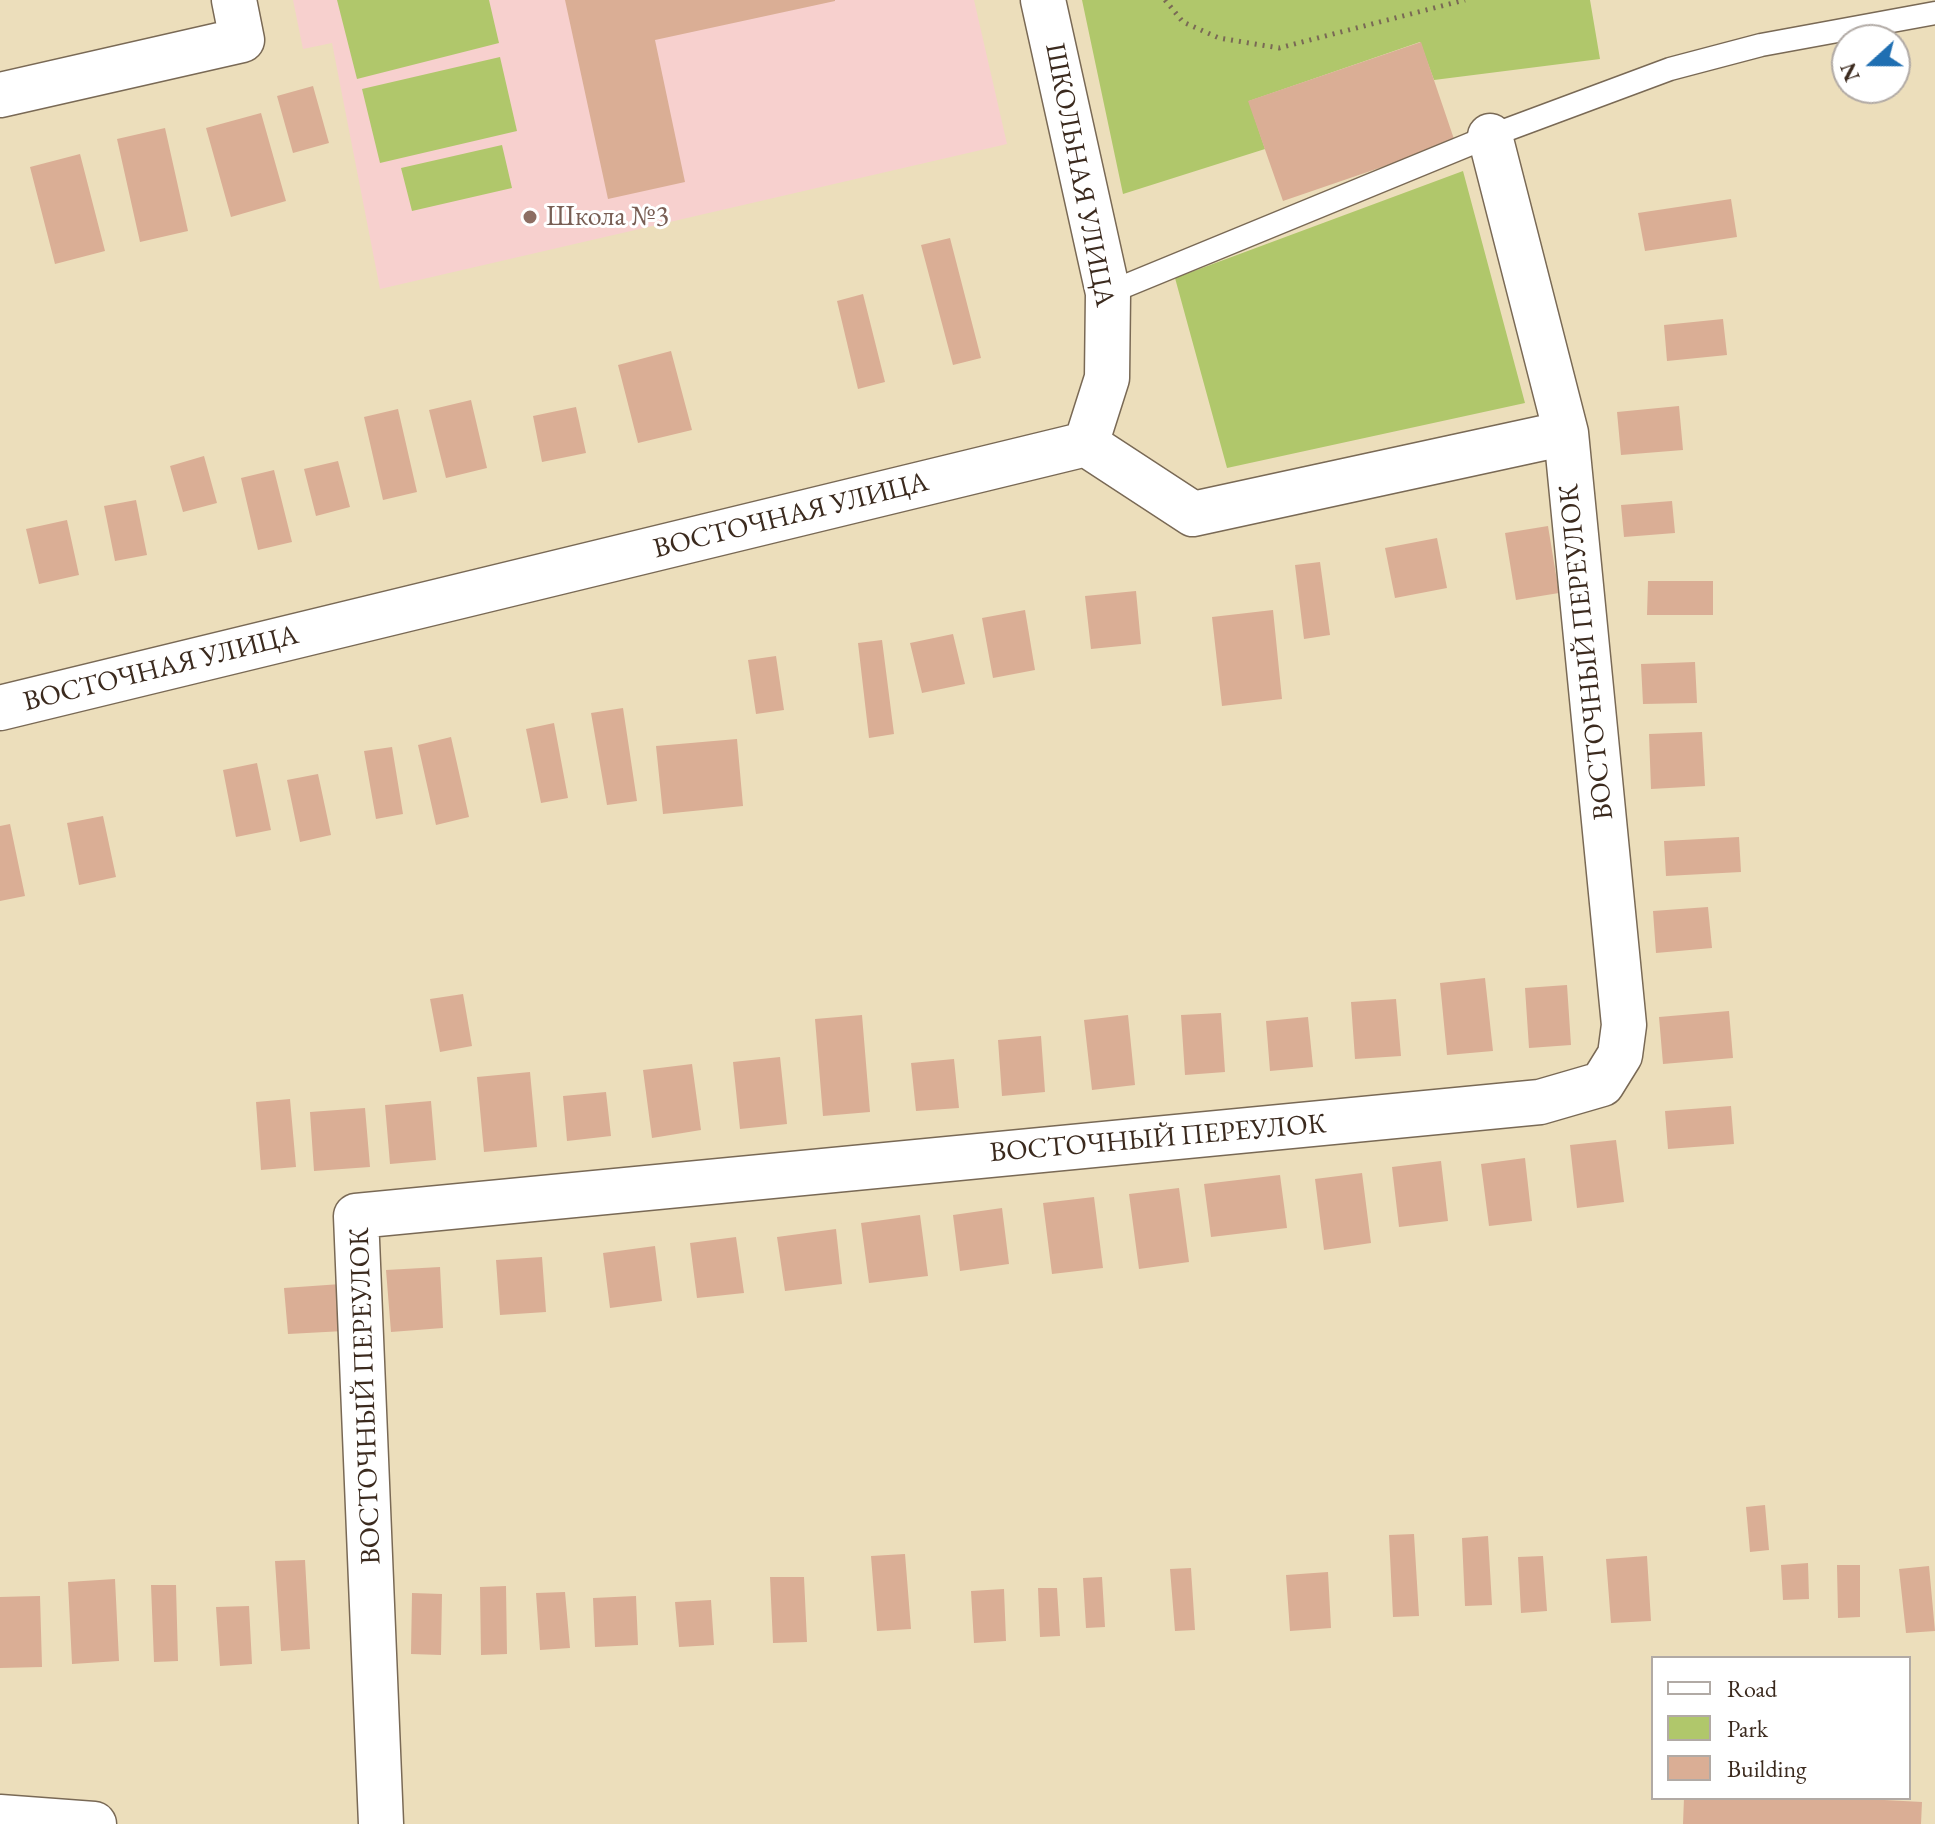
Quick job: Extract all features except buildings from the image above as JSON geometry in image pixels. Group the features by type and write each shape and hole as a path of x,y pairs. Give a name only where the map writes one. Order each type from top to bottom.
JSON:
{"street":[{"path":"0,95 242,40 234,0"},
{"name":"ШКОЛЬНАЯ УЛИЦА","path":"1043,0 1108,293 1107,378 1086,444"},
{"name":"ВОСТОЧНЫЙ ПЕРЕУЛОК","path":"381,1824 356,1216 1540,1102 1602,1084 1620,1055 1624,1025 1566,433 1490,136"},
{"path":"1086,444 1193,514 1566,433"},
{"name":"ВОСТОЧНАЯ УЛИЦА","path":"0,708 1086,444"},
{"path":"0,1817 94,1824"}],"lane":[{"path":"1108,293 1490,136 1670,69 1761,45 1935,13"}],"path":[{"path":"1165,0 1183,22 1219,38 1279,48 1465,0"}],"shaded area":[{"name":"Школа №3","path":"293,0 974,0 1007,144 380,289 332,43 303,49"}],"green space":[{"path":"337,0 489,0 499,43 357,79"},
{"path":"1082,0 1590,0 1600,59 1434,80 1420,42 1249,101 1265,149 1123,194"},
{"path":"500,57 517,131 380,163 362,89"},
{"path":"502,145 512,188 412,211 401,168"},
{"path":"1463,171 1525,403 1227,468 1175,278"}],"place":[{"name":"Школа №3","path":"530,217"}]}
